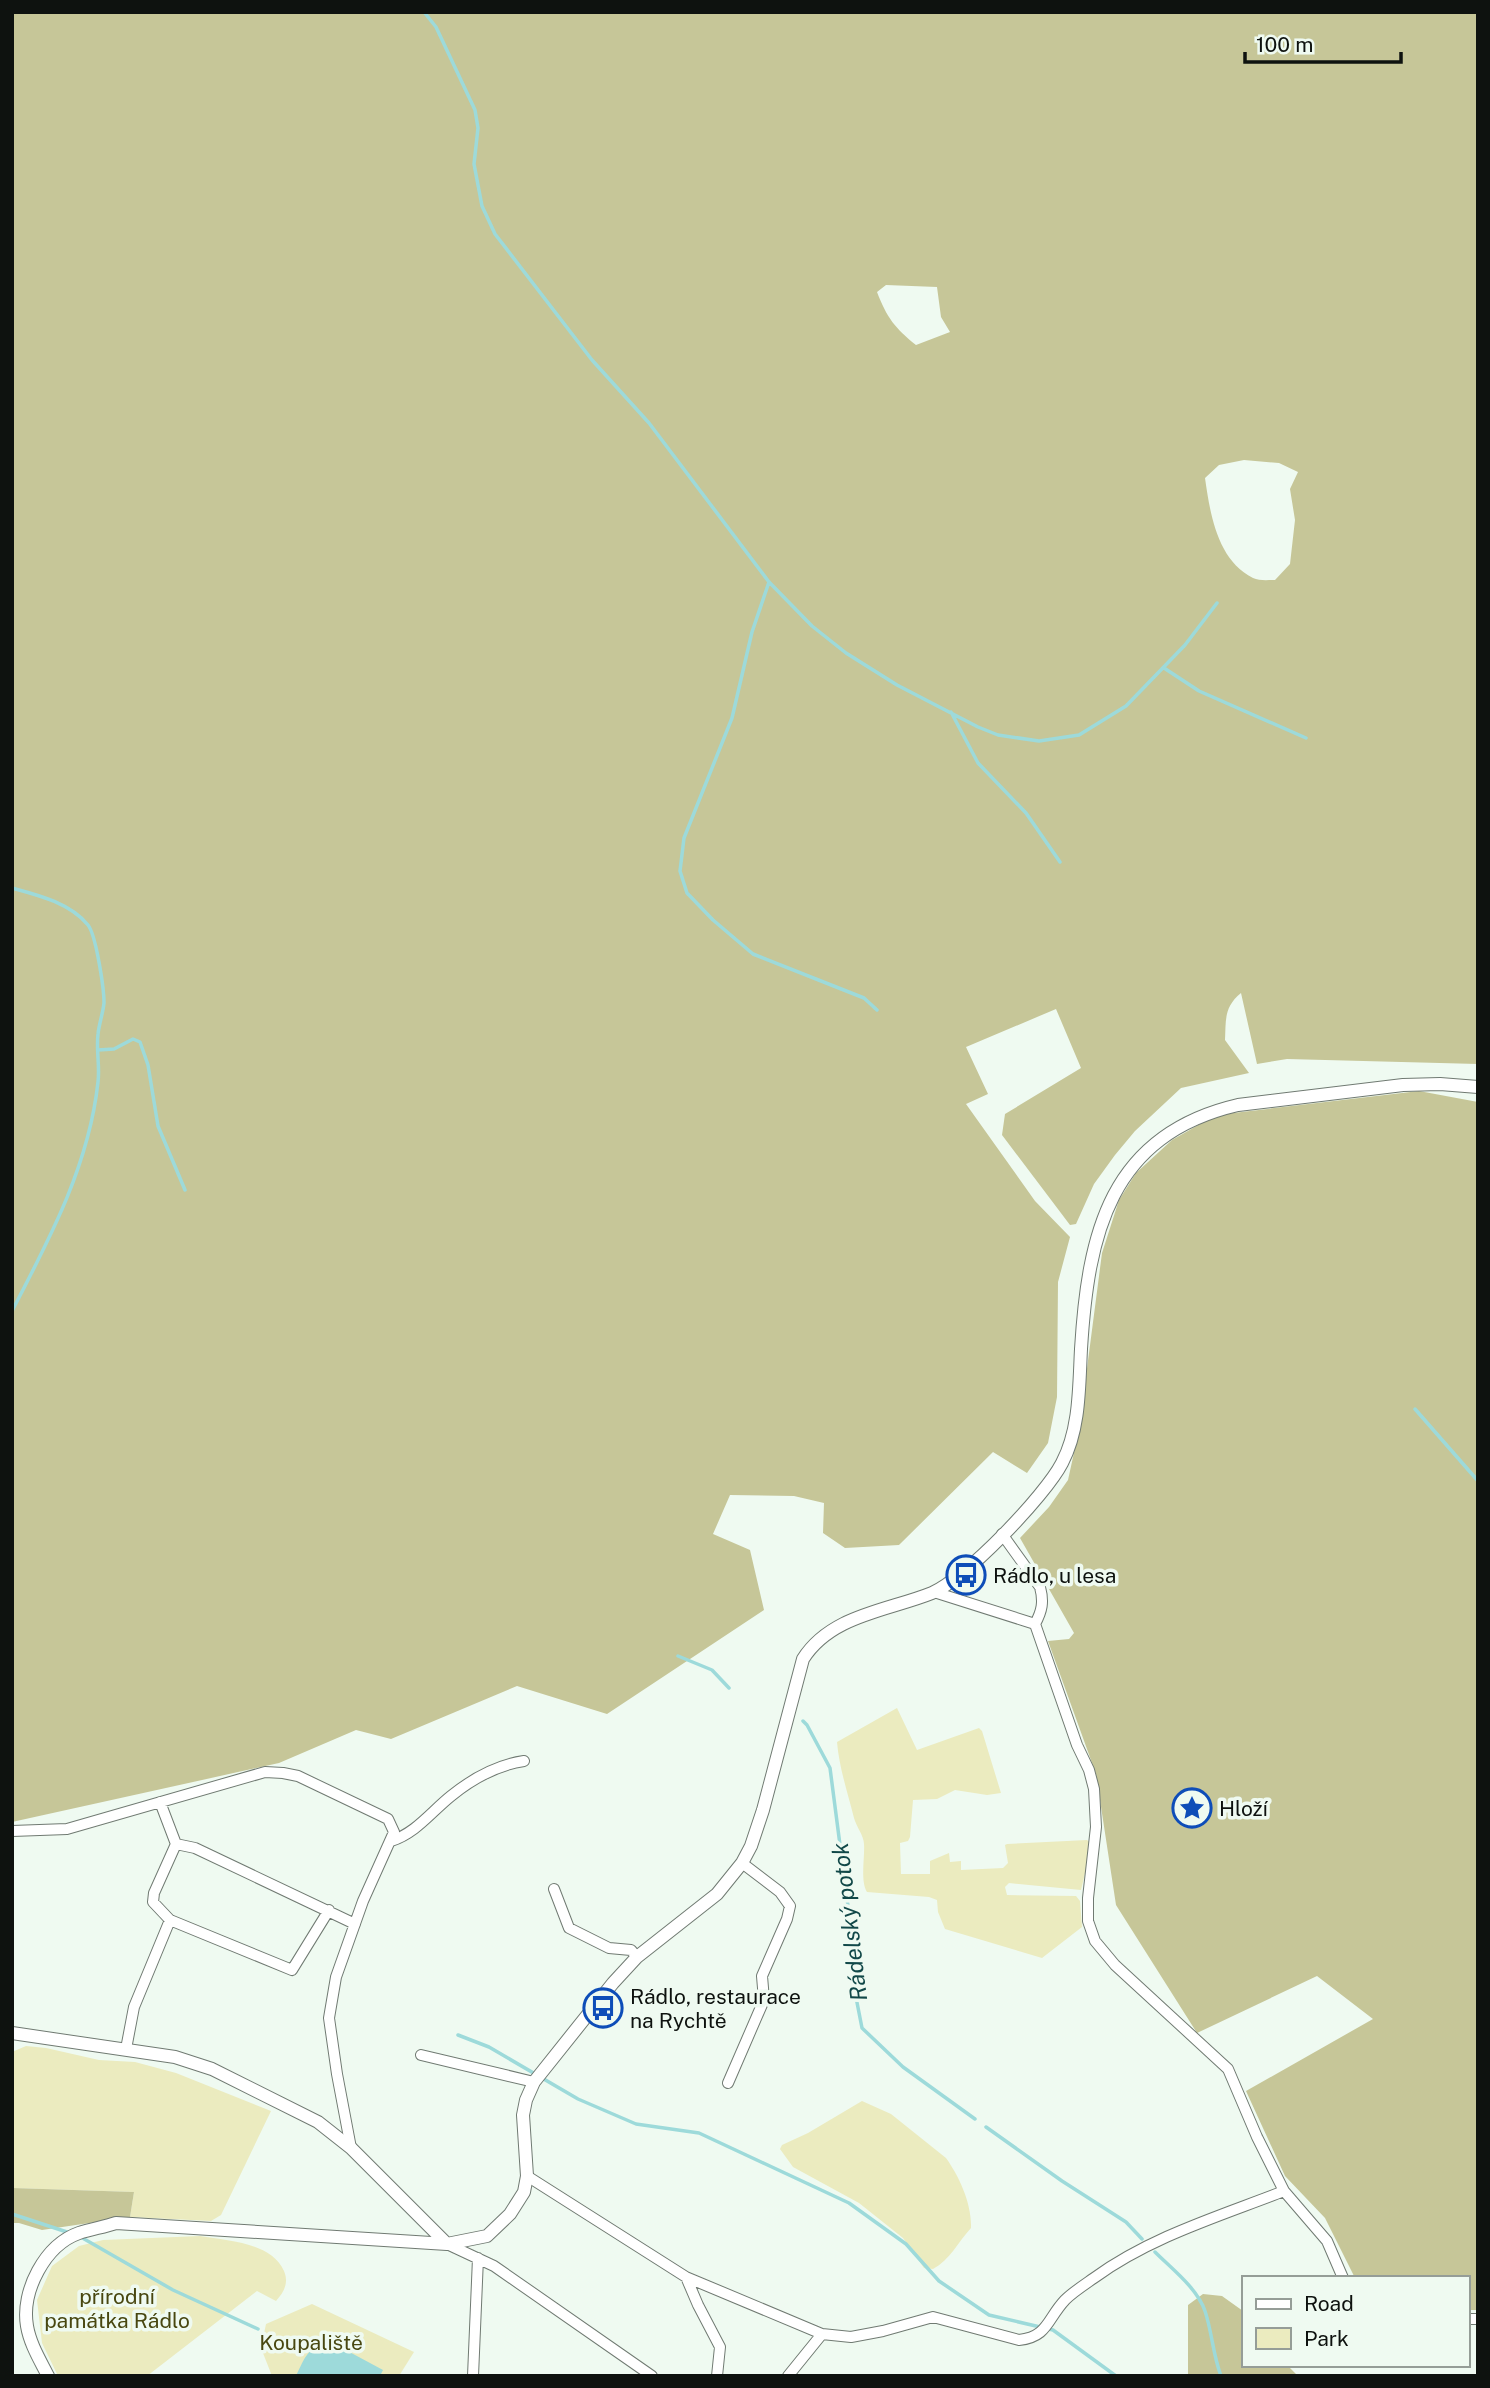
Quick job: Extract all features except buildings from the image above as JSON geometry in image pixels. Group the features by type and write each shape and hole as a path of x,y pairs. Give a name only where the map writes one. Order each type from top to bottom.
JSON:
{"street":[{"path":"48,2376 27,2326 28,2297 35,2278 52,2250 78,2233 116,2223 447,2244 487,2236 510,2214 524,2192 527,2176 523,2115 534,2082 612,1983 637,1957 717,1894 742,1863 751,1846 763,1810 803,1659 811,1647 848,1621 934,1592 967,1567 1002,1534 1038,1499 1053,1479 1072,1440 1084,1298 1095,1241 1110,1200 1123,1179 1157,1142 1204,1114 1254,1101 1403,1085 1478,1087"},
{"path":"1002,1534 1040,1587 1043,1598 1035,1624 1094,1789 1096,1827 1088,1921 1095,1941 1115,1965 1228,2069 1284,2191 1327,2241 1342,2276"},
{"path":"934,1592 1035,1624"},
{"path":"390,1840 405,1836 452,1795 485,1774 508,1763 524,1761"},
{"path":"12,1831 67,1829 265,1772 298,1776 388,1819 394,1832 336,1977 329,2018 351,2148"},
{"path":"160,1802 176,1844 154,1893 153,1902 170,1920 292,1970 329,1910"},
{"path":"176,1844 195,1847 355,1924"},
{"path":"728,2083 764,2000 762,1976 787,1919 789,1906 780,1892 742,1863"},
{"path":"554,1889 569,1928 609,1948 631,1950 637,1957"},
{"path":"126,2049 134,2007 170,1920"},
{"path":"12,2033 175,2057 212,2069 318,2122 351,2148 447,2244 504,2272 652,2376"},
{"path":"421,2055 534,2082"},
{"path":"527,2176 686,2277 822,2334 851,2337 933,2317 1019,2340 1033,2339 1044,2330 1055,2311 1067,2298 1144,2248 1284,2191"},
{"path":"473,2376 478,2258"},
{"path":"686,2277 720,2347 717,2376"},
{"path":"788,2376 822,2334"},
{"path":"628,2376 634,2364"}],"green space":[{"path":"12,12 1478,12 1478,1064 1287,1059 1257,1064 1241,993 1229,1008 1225,1040 1249,1073 1181,1088 1135,1131 1115,1155 1094,1184 1076,1224 1070,1225 1002,1135 1005,1114 1081,1068 1056,1009 966,1047 988,1094 966,1104 1035,1201 1070,1237 1058,1282 1057,1397 1048,1443 1027,1473 993,1452 899,1545 845,1548 823,1533 824,1503 794,1496 730,1495 713,1534 750,1550 764,1610 607,1714 517,1686 391,1739 356,1730 279,1763 12,1822","holes":["886,285 937,287 941,317 950,332 916,345 897,328 884,309 877,292","1244,460 1279,463 1298,472 1290,489 1295,520 1290,564 1275,580 1255,579 1241,570 1223,548 1213,520 1205,478 1219,465"]},
{"path":"1419,1091 1478,1102 1478,2310 1469,2310 1469,2276 1354,2276 1325,2218 1285,2176 1246,2091 1373,2019 1317,1976 1197,2033 1116,1905 1096,1774 1048,1641 1069,1639 1074,1633 1020,1538 1049,1507 1068,1480 1079,1430 1102,1253 1119,1200 1136,1173 1172,1140 1216,1115"},
{"path":"897,1708 917,1750 979,1728 1001,1793 987,1795 955,1790 937,1799 913,1800 910,1837 908,1841 900,1843 901,1874 930,1874 930,1861 949,1853 950,1862 961,1861 961,1870 1003,1868 1008,1863 1007,1844 1087,1840 1092,1844 1081,1890 1009,1883 1005,1887 1007,1895 1076,1896 1080,1901 1082,1927 1042,1958 945,1929 938,1912 937,1900 867,1892 863,1875 864,1841 854,1818 837,1742"},
{"path":"26,2046 99,2060 135,2062 176,2073 271,2111 221,2215 211,2221 130,2217 134,2192 13,2188 12,2052"},
{"path":"862,2101 891,2114 946,2158 964,2191 971,2228 949,2256 933,2269 924,2268 903,2238 859,2203 793,2167 780,2149 782,2145"},
{"path":"12,2187 134,2192 130,2217 42,2230 12,2223"},
{"name":"přírodní památka Rádlo","path":"200,2236 259,2248 278,2261 286,2279 279,2298 276,2301 257,2291 147,2376 58,2376 42,2343 37,2300 52,2266 79,2246 103,2240"},
{"path":"1203,2294 1222,2296 1242,2310 1242,2367 1289,2367 1298,2376 1188,2376 1188,2305"},
{"name":"Koupaliště","path":"312,2304 414,2352 399,2376 272,2376 261,2348 266,2324"}],"water":[{"path":"329,2341 383,2370 380,2376 296,2376 308,2354"}],"waterway":[{"path":"424,12 436,27 475,110 478,128 474,164 482,206 495,234 592,360 649,423 769,582 812,626 846,653 897,685 978,727 998,735 1039,741 1079,735 1126,706 1185,645 1217,603"},
{"path":"769,582 752,632 732,718 684,838 680,871 687,893 713,920 753,954 864,998 877,1010"},
{"path":"1164,668 1199,691 1306,738"},
{"path":"951,712 978,763 1026,813 1060,862"},
{"path":"12,888 63,905 88,925 97,950 104,1003 98,1040 98,1082 86,1143 54,1228 12,1311"},
{"path":"98,1050 114,1049 133,1039 140,1042 148,1065 158,1126 185,1190"},
{"path":"1415,1409 1478,1481"},
{"name":"Rádelský potok","path":"678,1656 712,1670 729,1688"},
{"name":"Rádelský potok","path":"803,1721 830,1768 843,1868"},
{"name":"Rádelský potok","path":"844,1875 854,1953 852,1977 862,2028 903,2067 975,2119"},
{"path":"458,2035 489,2047 578,2099 636,2124 699,2133 849,2203 906,2244 939,2281 989,2315 1053,2330 1116,2376"},
{"name":"Rádelský potok","path":"986,2127 1126,2222 1142,2239"},
{"path":"12,2214 70,2233"},
{"path":"79,2236 173,2290 258,2329"},
{"name":"Rádelský potok","path":"1155,2252 1183,2279 1201,2303 1221,2376"}],"place":[{"name":"Rádlo, u lesa","path":"966,1575"},
{"name":"Hloží","path":"1192,1808"},
{"name":"Rádlo, restaurace na Rychtě","path":"603,2008"}]}
